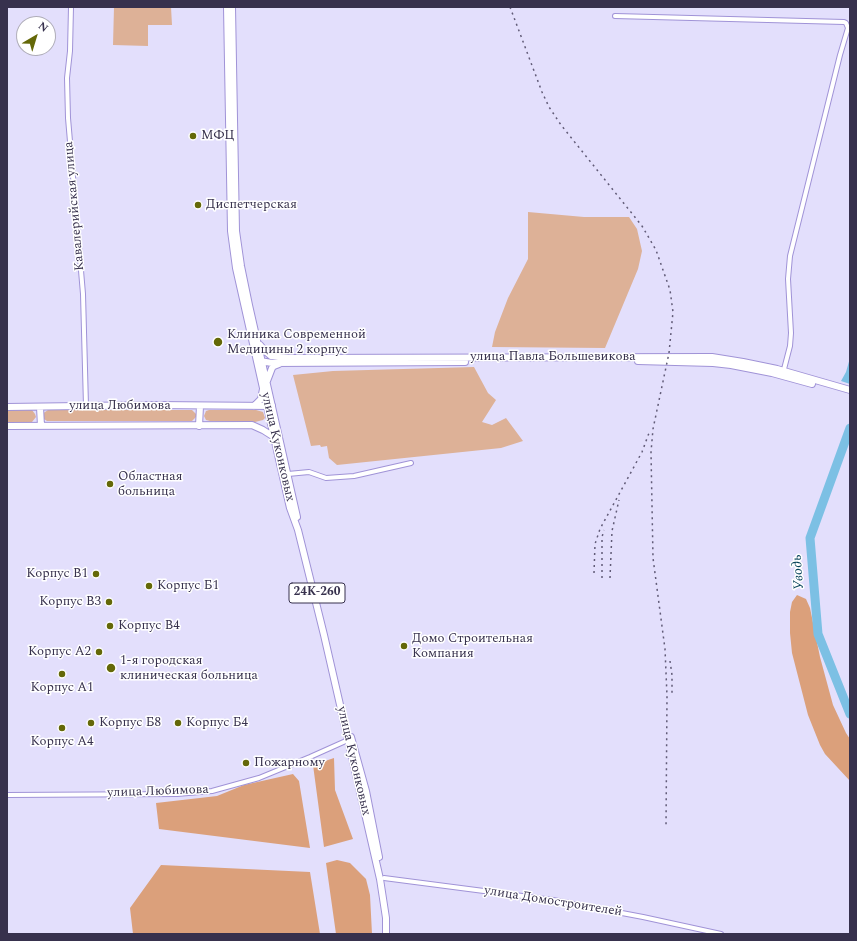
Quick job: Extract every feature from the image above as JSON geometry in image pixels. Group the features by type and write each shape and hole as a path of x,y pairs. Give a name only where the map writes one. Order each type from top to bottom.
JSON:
{"main road":[{"name":"улица Куконковых","path":"227,7 231,231 236,268 261,377 288,474 294,504 341,690 350,740"},
{"name":"улица Куконковых","path":"232,7 236,231 241,266 263,362 274,437 290,508 298,530 350,740 366,791 382,879"},
{"name":"улица Павла Большевикова","path":"258,342 271,356 285,361 713,363 783,374 850,390"},
{"path":"257,357 258,360 263,362 269,360 285,361"},
{"path":"266,383 272,368 285,361"},
{"path":"261,377 260,370 263,362"},
{"path":"837,388 850,394"},
{"path":"253,407 261,400 264,389"},
{"path":"40,406 41,426"},
{"path":"199,426 200,406"},
{"name":"улица Любимова","path":"7,407 270,406"},
{"name":"улица Любимова","path":"7,426 252,425 274,437"},
{"name":"24К-260","path":"382,879 388,910 388,934"}],"street":[{"name":"Кавалерийская улица","path":"71,7 70,50 67,78 68,118 83,294 86,406"},
{"path":"615,16 846,23 848,28 790,256 788,280 791,333 790,346 783,374"},
{"path":"288,474 309,472 326,478 354,476 411,463"},
{"name":"улица Любимова","path":"7,795 177,794 212,791 259,778 350,740"},
{"name":"улица Домостроителей","path":"382,879 553,900 721,934"}],"shaded area":[{"path":"114,7 171,7 172,25 148,25 148,46 113,45"},
{"path":"528,212 584,217 629,217 637,229 642,251 638,269 605,348 492,347 495,332 508,298 528,259"},
{"path":"474,367 488,393 496,400 482,422 492,425 506,418 523,441 501,448 337,465 329,458 327,446 311,446 293,375 333,371"},
{"path":"7,410 32,410 36,417 32,422 7,422"},
{"path":"48,410 192,410 196,414 196,417 192,421 47,421 44,419 42,414"},
{"path":"256,410 263,412 265,418 255,422 210,421 206,420 204,416 206,411"},
{"path":"797,595 806,599 810,608 820,657 833,705 850,739 850,781 825,754 808,715 792,653 790,633 790,612 792,602"},
{"path":"334,758 335,790 353,839 324,847 313,765"},
{"path":"293,774 299,781 310,848 159,829 156,803 217,796 244,785"},
{"path":"337,860 350,863 366,879 370,895 372,934 336,934 326,863"},
{"path":"161,865 310,872 320,934 133,934 130,908"}],"water":[{"path":"850,358 850,384 841,381 846,372"}],"waterway":[{"name":"Уводь","path":"850,428 810,538 818,634 850,714"}],"railway":[{"path":"510,7 549,107 561,125 642,226 656,250 670,290 673,312 669,353 653,429 651,452 653,558 665,649 667,696 666,827"},
{"path":"594,573 595,544 600,529 642,452 649,433"},
{"path":"610,578 612,531 619,500"},
{"path":"602,578 602,537 604,530"},
{"path":"670,661 672,695"}],"place":[{"name":"МФЦ","path":"193,136"},
{"name":"Диспетчерская","path":"198,205"},
{"name":"Клиника Современной Медицины 2 корпус","path":"218,342"},
{"name":"Областная больница","path":"110,484"},
{"name":"Корпус В1","path":"96,574"},
{"name":"Корпус Б1","path":"149,586"},
{"name":"Корпус В3","path":"109,602"},
{"name":"Корпус В4","path":"110,626"},
{"name":"Домо Строительная Компания","path":"404,646"},
{"name":"Корпус А2","path":"99,652"},
{"name":"1-я городская клиническая больница","path":"111,668"},
{"name":"Корпус А1","path":"62,674"},
{"name":"Корпус Б8","path":"91,723"},
{"name":"Корпус Б4","path":"178,723"},
{"name":"Корпус А4","path":"62,728"},
{"name":"Пожарному","path":"246,763"}]}
